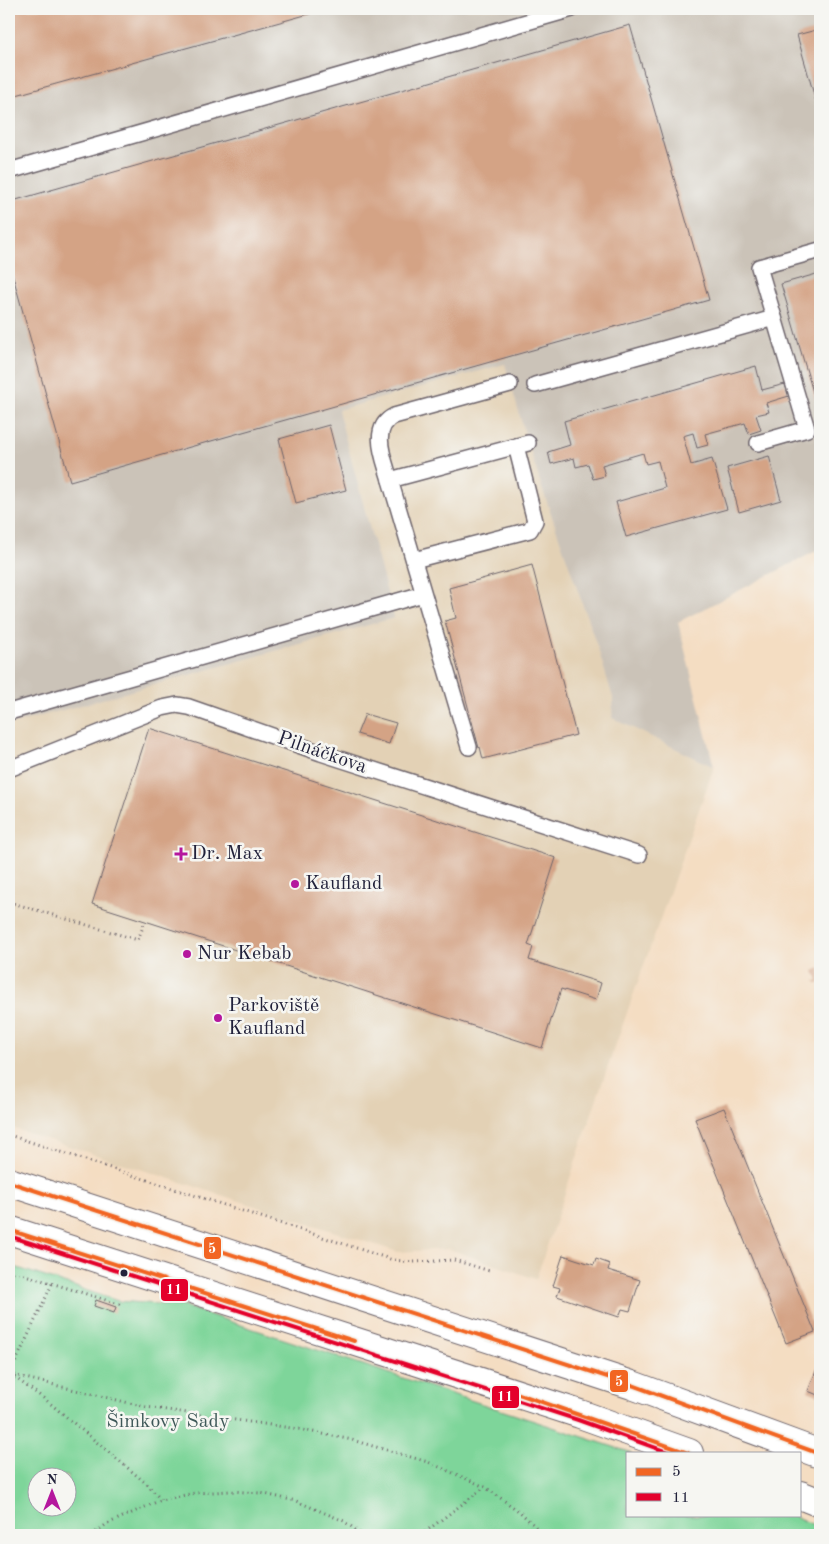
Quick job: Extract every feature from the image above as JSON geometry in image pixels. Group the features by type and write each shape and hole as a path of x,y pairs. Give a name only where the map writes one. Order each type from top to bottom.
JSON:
{"main road":[{"path":"9,1182 632,1384 820,1454"},
{"path":"9,1230 552,1405 686,1452"},
{"path":"802,1496 820,1503"}],"lane":[{"path":"9,171 572,9"},
{"path":"758,443 807,429 760,267 820,250"},
{"path":"535,385 774,318"},
{"path":"469,747 380,445 380,435 388,419 510,384"},
{"path":"390,480 522,444 535,520 530,530 414,560"},
{"path":"9,712 424,594"},
{"name":"Pilnáčkova","path":"9,769 162,708 177,705 190,707 321,753 639,855"}],"path":[{"path":"9,902 138,940 145,921"},
{"path":"9,1136 393,1260 414,1262 454,1260 490,1271"},
{"path":"9,1270 122,1305"},
{"path":"9,1374 52,1284"},
{"path":"9,1374 146,1407 298,1428 352,1440 428,1462 485,1487 520,1512 544,1535"},
{"path":"9,1374 46,1400 147,1484 161,1500"},
{"path":"421,1535 485,1487"},
{"path":"92,1535 107,1524 161,1500 196,1493 230,1491 260,1493 296,1501 344,1521 362,1535"}],"shaded area":[{"path":"9,9 820,9 820,549 678,622 714,767 612,718 613,698 541,485 505,364 338,410 394,618 9,725"},
{"path":"505,364 541,485 613,698 612,718 714,767 601,1086 536,1279 449,1249 398,1252 9,1127 9,725 394,618 338,410"}],"green space":[{"name":"Šimkovy Sady","path":"9,1265 118,1301 183,1306 629,1452 626,1452 626,1516 794,1516 820,1528 820,1535 9,1535"}],"building":[{"path":"9,9 327,9 9,97"},
{"path":"630,25 709,300 70,481 9,262 9,202"},
{"path":"820,29 820,116 797,35"},
{"path":"820,273 820,416 781,284"},
{"path":"756,366 762,390 785,384 789,396 766,403 769,412 756,415 761,430 749,434 745,423 705,434 708,445 697,448 693,433 683,436 691,465 712,459 727,509 626,537 616,502 665,488 658,461 646,464 643,453 602,465 605,476 593,479 588,464 576,467 574,458 551,464 548,452 570,445 564,421"},
{"path":"329,425 346,490 296,503 279,439"},
{"path":"769,456 781,500 739,512 727,468"},
{"path":"532,565 576,735 483,759 445,621 456,618 449,588"},
{"path":"365,714 396,723 389,744 357,734"},
{"path":"149,728 556,858 528,945 533,947 529,960 601,983 596,1000 561,989 542,1048 92,904"},
{"path":"820,968 820,983 817,984 815,981 818,980 814,971"},
{"path":"724,1108 815,1332 786,1343 695,1119"},
{"path":"563,1255 594,1265 596,1259 610,1264 608,1270 640,1280 630,1311 622,1309 619,1317 557,1296 560,1288 553,1286"},
{"path":"96,1300 116,1307 114,1313 94,1306"},
{"path":"820,1361 820,1396 808,1391"}],"transit line":[{"name":"5","path":"9,1182 632,1385 820,1454"},
{"name":"5","path":"9,1230 354,1341"},
{"name":"11","path":"9,1236 578,1420 667,1452"},
{"name":"5","path":"516,1393 685,1452"}],"place":[{"name":"Dr. Max","path":"181,854"},
{"name":"Kaufland","path":"295,884"},
{"name":"Nur Kebab","path":"187,954"},
{"name":"Parkoviště Kaufland","path":"218,1018"}]}
